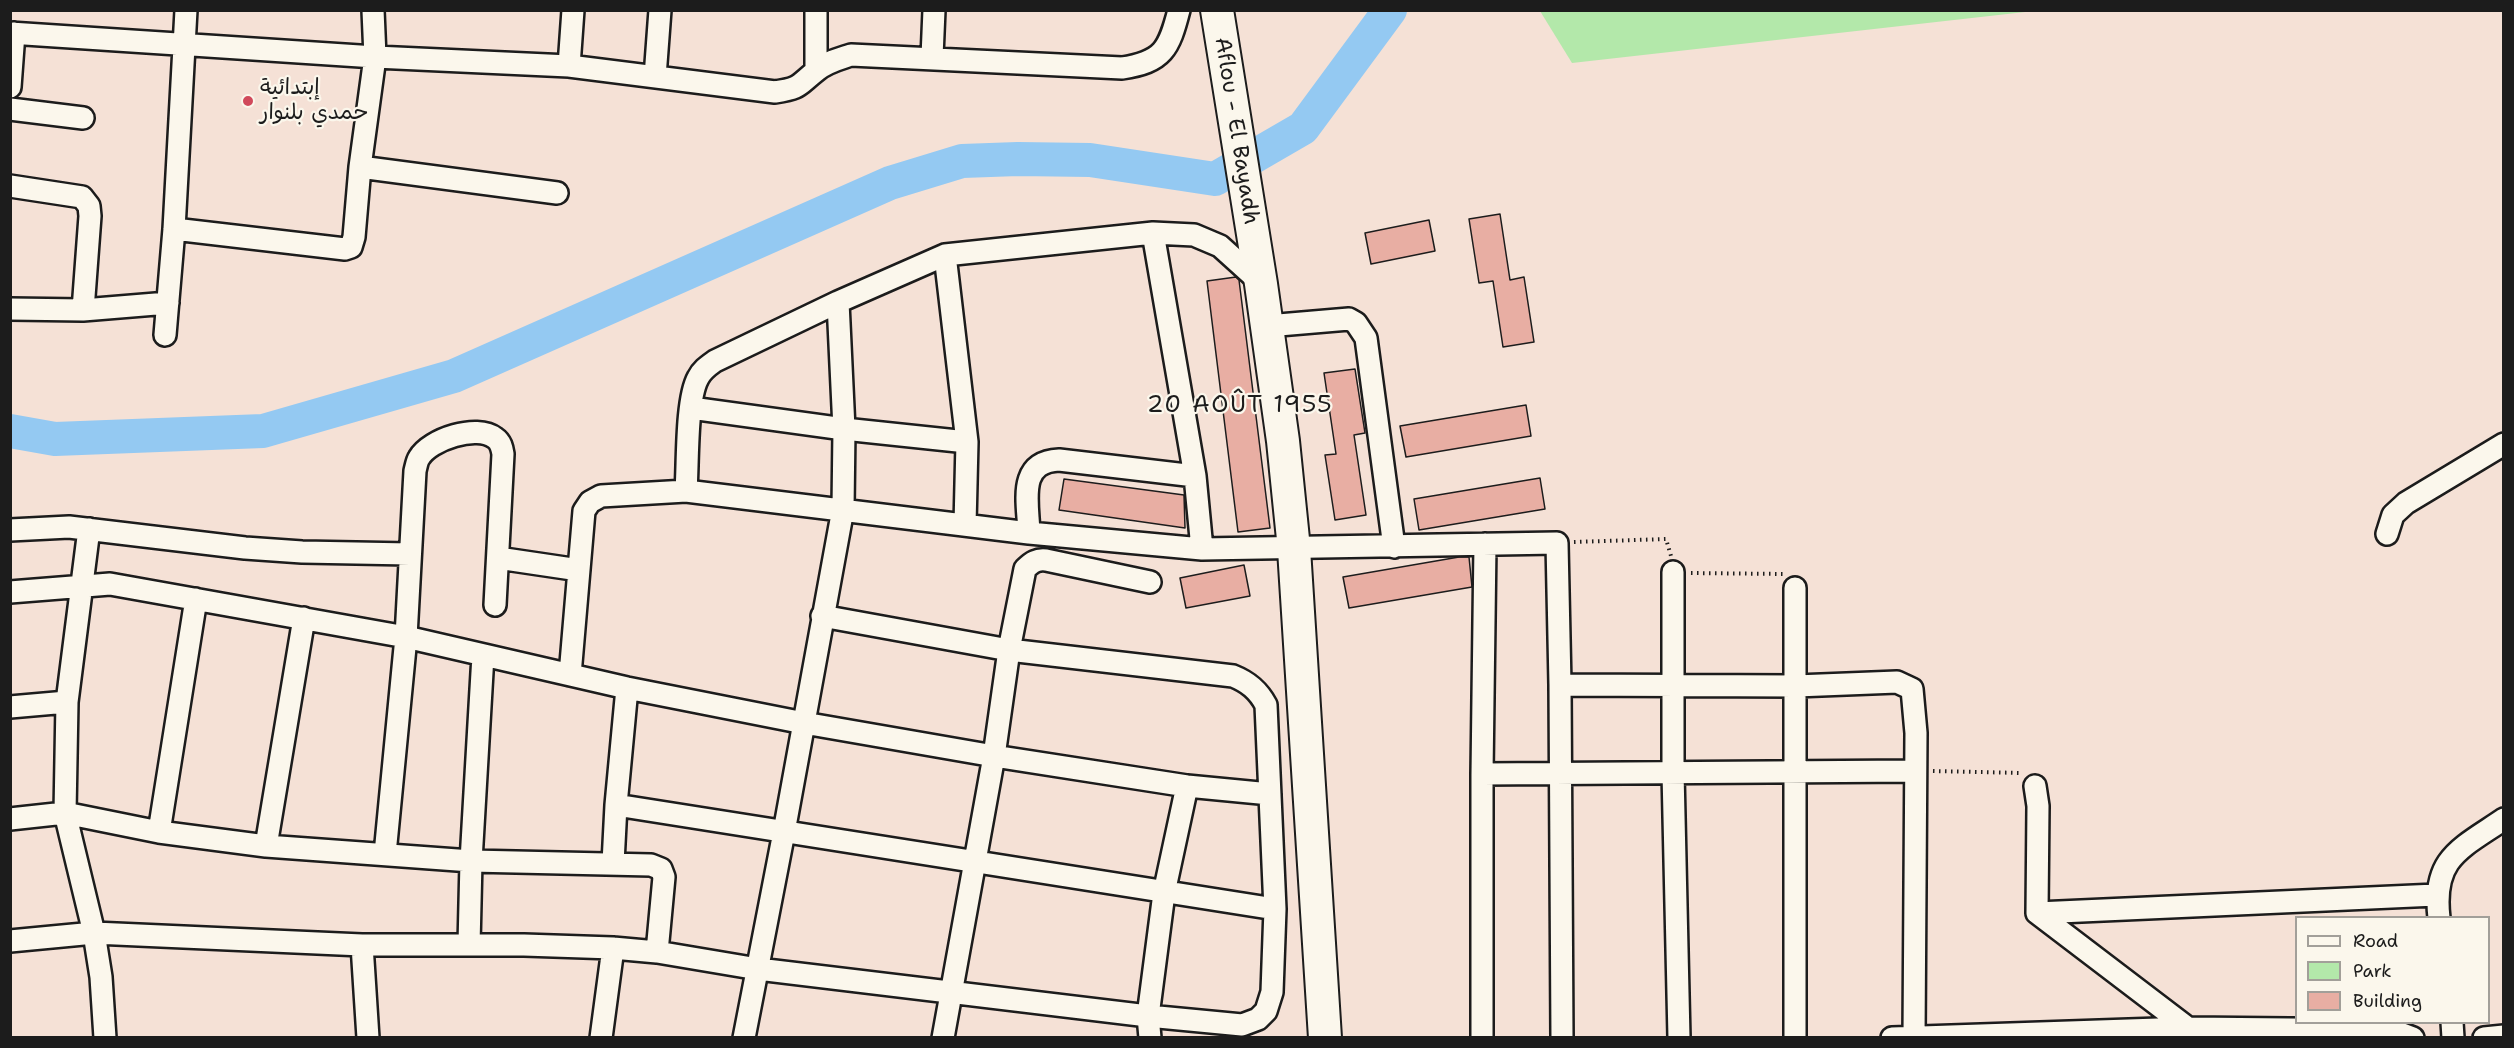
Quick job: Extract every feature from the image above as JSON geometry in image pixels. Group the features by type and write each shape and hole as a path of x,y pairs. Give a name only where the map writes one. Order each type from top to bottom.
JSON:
{"main road":[{"name":"Aflou - El Bayadh","path":"1217,10 1220,42 1268,326 1283,441 1294,549 1325,1038"}],"street":[{"path":"165,335 174,229 186,10"},
{"path":"174,229 348,249 354,237 360,167 375,57 373,10"},
{"path":"569,66 573,10"},
{"path":"655,77 660,10"},
{"path":"816,10 816,71"},
{"path":"932,57 934,10"},
{"path":"10,87 12,33 375,57 569,66 775,92 803,84 831,61 851,55 932,57 1122,68 1135,66 1151,61 1172,39 1179,10"},
{"path":"10,109 83,118"},
{"path":"360,167 557,193"},
{"path":"10,186 82,196 87,201 90,216 83,310"},
{"path":"1154,233 1195,476 1202,549"},
{"path":"686,491 691,408 697,379 704,369 715,361 838,302 945,255 1154,233 1194,236 1220,246 1261,284"},
{"path":"945,255 967,442 965,525"},
{"path":"744,1038 843,509 844,429 838,302"},
{"path":"10,309 83,310 168,303"},
{"path":"1268,326 1349,319 1356,323 1366,338 1394,547"},
{"path":"691,408 844,429 967,442"},
{"path":"385,854 406,637 415,471 419,458 448,437 484,432 496,438 501,444 503,454 495,605"},
{"path":"2387,534 2393,515 2406,503 2504,444"},
{"path":"1029,533 1027,490 1030,475 1047,460 1195,476"},
{"path":"570,675 584,511 590,502 601,496 686,491 1029,533 1202,549 1557,543 1562,1038"},
{"path":"10,530 69,527 245,548 302,552 410,554"},
{"path":"89,529 67,702 65,813 94,933 101,977 105,1038"},
{"path":"1482,1038 1485,544"},
{"path":"498,558 579,570"},
{"path":"942,1038 976,861 1023,575 1030,563 1046,560 1150,582"},
{"path":"1674,572 1672,685 1679,1038"},
{"path":"10,592 110,584 406,637 627,688 804,723 1187,786 1270,794"},
{"path":"1794,1038 1795,588"},
{"path":"159,832 196,599"},
{"path":"10,941 94,933 362,945 613,948 657,952 758,969 1148,1016 1242,1025 1258,1018 1266,1011 1272,992 1275,909 1266,705 1248,682 1233,676 1010,650 822,616"},
{"path":"266,846 304,618"},
{"path":"469,945 471,861 483,654"},
{"path":"1560,685 1796,686 1897,682 1912,689 1916,734 1914,1037"},
{"path":"613,863 627,688"},
{"path":"10,707 67,702"},
{"path":"1482,774 1914,771"},
{"path":"1150,1038 1148,1016 1164,893 1187,786"},
{"path":"2035,786 2038,806 2037,913"},
{"path":"616,806 1275,909"},
{"path":"10,819 65,813 159,832 266,846 471,861 651,865 661,868 663,872 657,952"},
{"path":"2439,916 2436,895 2440,876 2453,855 2504,819"},
{"path":"2037,913 2436,895"},
{"path":"2037,913 2188,1028"},
{"path":"362,945 368,1038"},
{"path":"601,1038 613,948"},
{"path":"2139,1038 2188,1028"},
{"path":"1892,1038 2188,1028 2392,1034 2413,1038"},
{"path":"2484,1038 2504,1036"}],"path":[{"path":"1557,543 1666,540 1670,547 1674,572 1786,574 1791,576 1795,588"},
{"path":"1914,771 2023,773 2035,786"}],"green space":[{"path":"1540,11 2034,11 1572,63"}],"building":[{"path":"1500,214 1510,280 1524,277 1534,342 1503,347 1493,281 1479,283 1469,219"},
{"path":"1429,220 1435,251 1371,264 1365,233"},
{"path":"1236,277 1239,280 1270,528 1238,532 1207,281"},
{"path":"1355,369 1365,433 1354,435 1366,515 1335,520 1325,455 1336,454 1324,373"},
{"path":"1526,405 1531,436 1406,457 1400,426"},
{"path":"1540,478 1545,509 1419,530 1414,499"},
{"path":"1064,479 1184,495 1185,528 1059,510"},
{"path":"1469,557 1472,587 1349,608 1343,577"},
{"path":"1244,565 1250,596 1186,608 1180,578"}],"waterway":[{"path":"10,431 55,439 263,431 454,376 890,183 962,161 1090,160 1215,179 1303,128 1390,10"}],"place":[{"name":"إبتدائية حمدي بلنوار","path":"248,101"}],"district":[{"name":"20 AOÛT 1955","path":"1240,406"}]}
